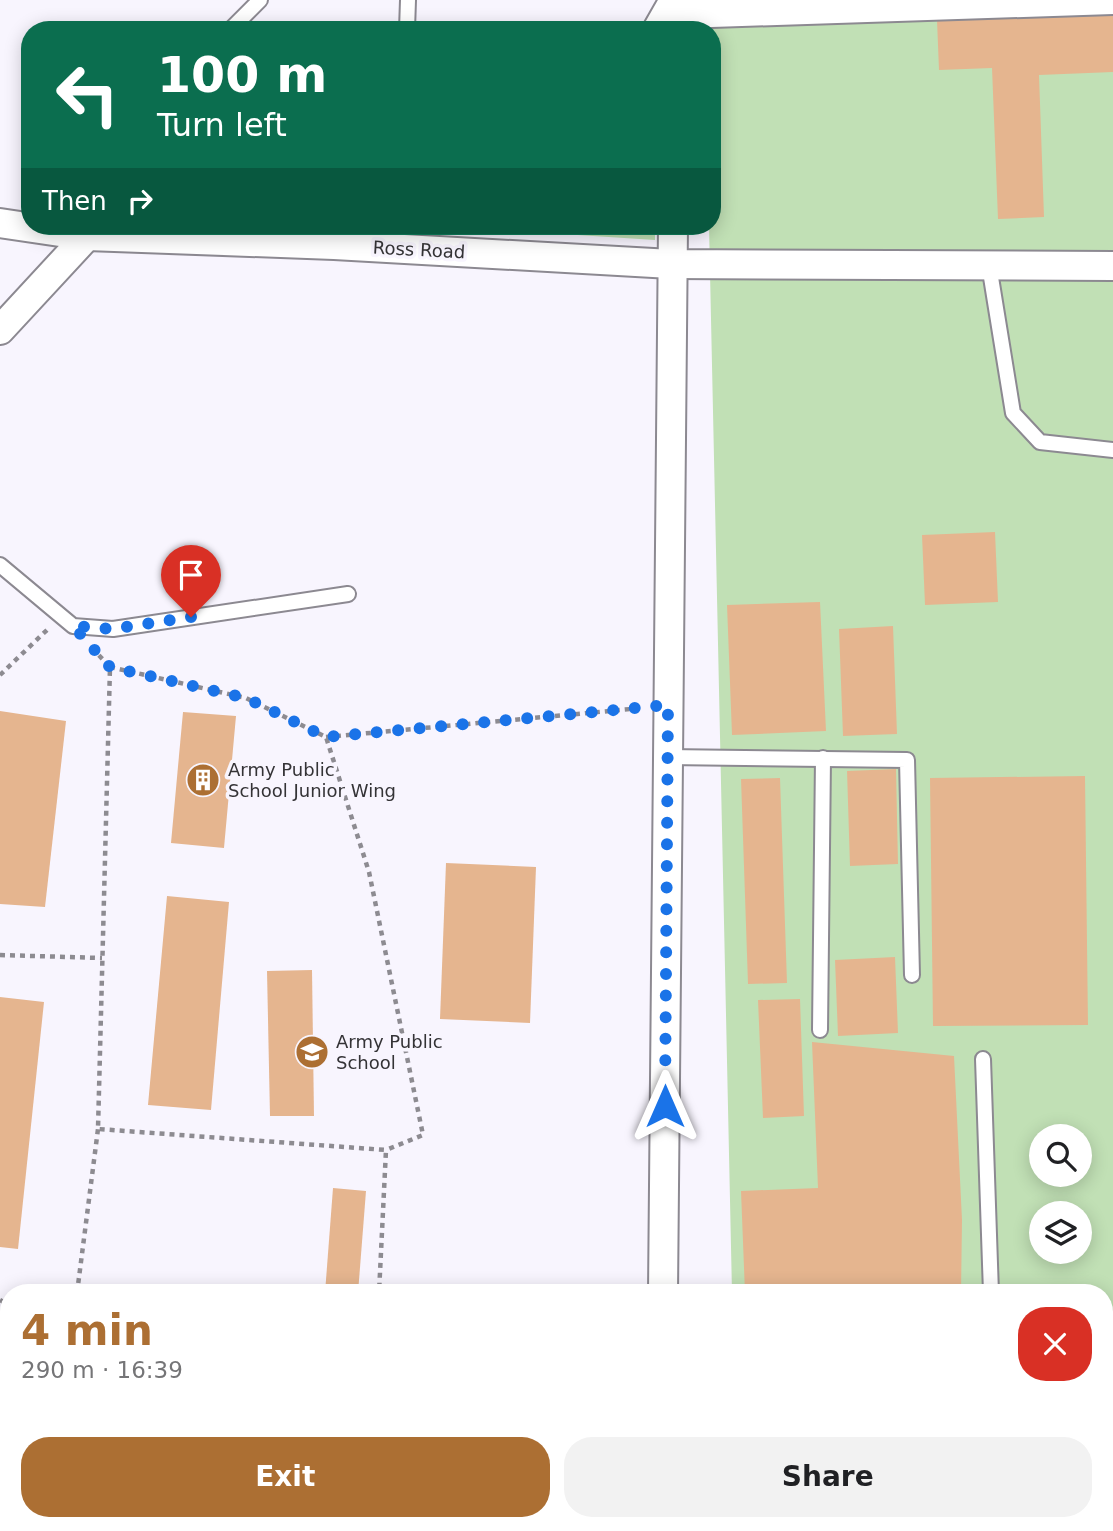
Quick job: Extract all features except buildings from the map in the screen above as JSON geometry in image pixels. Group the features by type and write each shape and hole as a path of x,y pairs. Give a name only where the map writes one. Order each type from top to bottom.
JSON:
{"street":[{"path":"680,11 1113,0"},
{"name":"Ross Road","path":"0,223 21,225"},
{"name":"Ross Road","path":"83,235 334,245 671,264 1113,266"},
{"path":"334,245 365,235"},
{"path":"663,1284 673,235"},
{"path":"0,330 87,236"}],"lane":[{"path":"239,21 260,0"},
{"path":"407,21 408,0"},
{"path":"989,265 1013,414 1040,442 1113,450"},
{"path":"0,565 73,626 113,629 348,594"},
{"path":"667,757 907,760 912,975"},
{"path":"820,1030 823,758"},
{"path":"983,1059 991,1284"},
{"path":"859,1531 873,1531"}],"path":[{"path":"0,675 62,616"},
{"path":"73,626 110,667 246,698 326,737 668,705"},
{"path":"78,1284 98,1129 110,667"},
{"path":"98,1129 386,1150 423,1135 369,872 326,737"},
{"path":"0,955 102,958"},
{"path":"379,1284 386,1150"}],"green space":[{"path":"1113,0 1113,1284 732,1284 709,235 721,235 721,21 703,21 702,4"},
{"path":"578,235 655,235 655,240"}],"place":[{"name":"Army Public School Junior Wing","path":"203,780"},
{"name":"Army Public School","path":"312,1052"}],"route":[{"path":"191,617 113,629 73,626 110,667 246,698 326,737 668,705 665,1106"}]}
